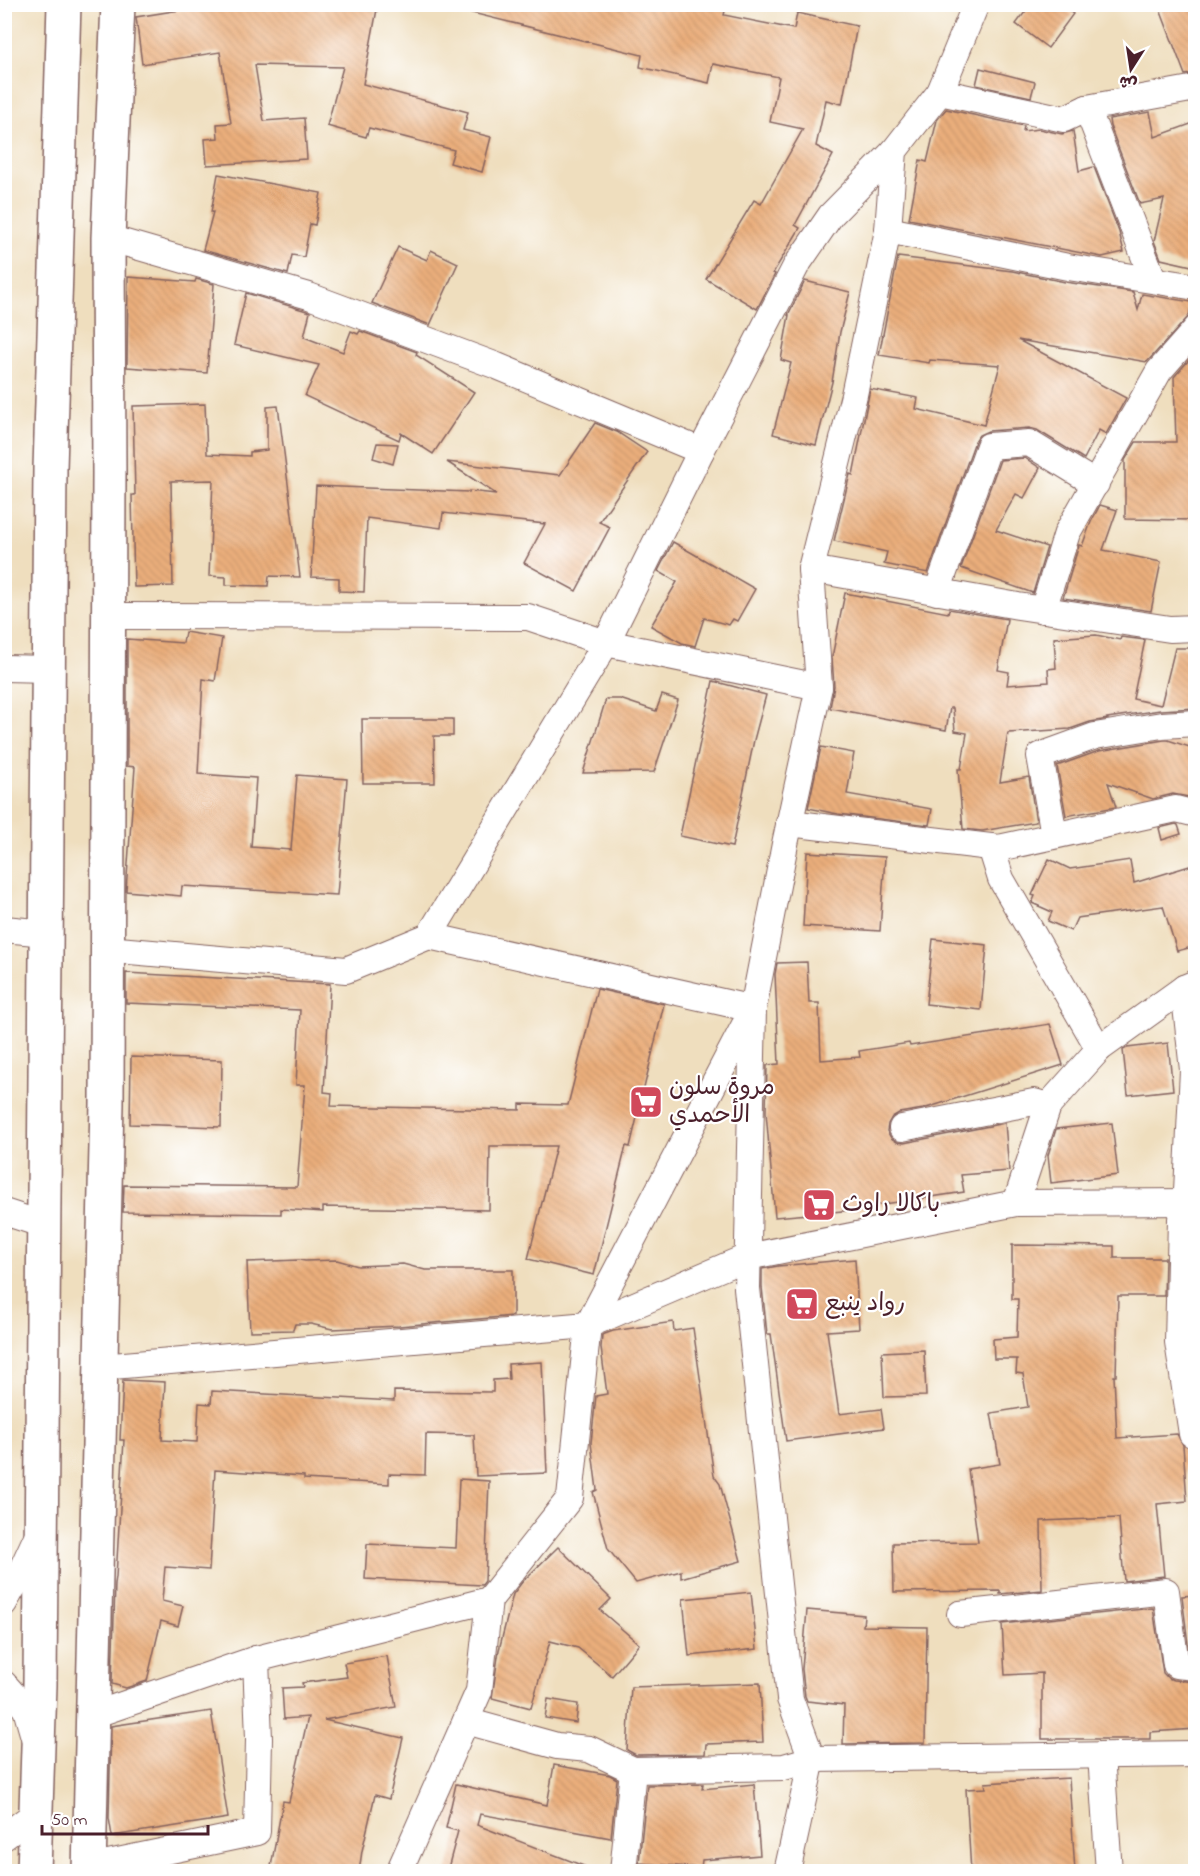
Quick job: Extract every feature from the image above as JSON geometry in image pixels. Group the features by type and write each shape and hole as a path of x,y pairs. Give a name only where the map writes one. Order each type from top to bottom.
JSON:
{"street":[{"path":"34,1872 41,1526 50,469 64,4"},
{"path":"118,4 108,238 109,616 106,1104 89,1869 257,1832 259,1739 256,1659"},
{"path":"429,936 606,643 796,266 831,215 894,151 940,92 976,4"},
{"path":"940,92 1064,119 1087,108 1196,88"},
{"path":"1087,108 1153,279"},
{"path":"787,1872 812,1759 790,1699 747,1288 753,1009 789,823 819,687 811,569 854,395 888,230 894,151"},
{"path":"888,230 1068,267 1196,287"},
{"path":"108,238 309,296 497,366 701,451"},
{"path":"1043,610 1067,533 1159,372 1196,329"},
{"path":"937,592 989,446 1029,443 1096,484"},
{"path":"811,569 1043,610 1170,629 1196,628"},
{"path":"109,616 528,617 606,643 819,687"},
{"path":"4,668 49,669"},
{"path":"1053,829 1040,756 1095,736 1162,725 1196,723"},
{"path":"789,823 999,848 1176,809 1196,814"},
{"path":"991,847 1001,879 1099,1049"},
{"path":"4,929 46,933"},
{"path":"107,949 346,970 429,936 753,1009"},
{"path":"1016,1203 1048,1106 1099,1049 1190,986"},
{"path":"1190,986 1193,1070 1188,1191 1190,1202 1181,1219 1178,1342 1192,1434"},
{"path":"399,1872 479,1691 489,1600 570,1498 588,1325 753,1009"},
{"path":"902,1128 1034,1102 1048,1106"},
{"path":"101,1367 588,1325 747,1257 1016,1203 1190,1202"},
{"path":"4,1212 44,1225"},
{"path":"4,1603 41,1526"},
{"path":"960,1614 1166,1591 1176,1665 1196,1667"},
{"path":"93,1715 256,1659 489,1600"},
{"path":"4,1684 26,1709 38,1749"},
{"path":"466,1721 557,1746 589,1749 633,1770 784,1767 812,1759 1196,1754"},
{"path":"1101,1755 1109,1872"},
{"path":"622,1872 633,1770"},
{"path":"4,1837 36,1813"}],"building":[{"path":"218,4 378,4 363,84 468,112 463,130 491,137 482,172 450,163 454,150 369,128 366,137 327,126 343,67 255,65 264,121 304,118 307,159 207,165 205,139 218,138 217,124 231,123 220,52 142,64 136,17"},
{"path":"465,4 697,4 725,11 724,15 794,29 797,13 857,26 842,104 826,100 816,146 833,155 795,225 800,228 773,273 775,274 757,309 706,279 754,200 761,204 803,129 770,122 779,77 713,64 709,83 640,67 642,55 464,11"},
{"path":"1031,4 1060,4 1073,14 1048,48 1016,24"},
{"path":"1158,4 1196,4 1196,73 1185,75"},
{"path":"980,68 1035,82 1031,97 976,85"},
{"path":"946,109 1024,126 1023,131 1039,129 1062,134 1073,131 1079,171 1094,167 1119,232 1124,252 1102,257 909,219 920,160 927,162 937,120"},
{"path":"1150,112 1155,137 1196,122 1196,267 1161,259 1154,241 1164,199 1140,204 1110,126 1109,119"},
{"path":"218,174 321,193 315,225 310,224 304,257 292,255 288,274 203,250 213,212 211,212"},
{"path":"398,247 427,260 431,250 458,263 430,325 372,303"},
{"path":"898,257 1012,271 1133,292 1138,310 1142,294 1192,302 1189,316 1147,362 1018,340 1126,398 1106,434 1099,430 1084,459 1037,430 1029,428 988,431 979,435 928,573 884,564 887,552 834,541 850,474 853,475 870,389 918,398 916,409 984,425 1000,365 930,360 929,363 879,355"},
{"path":"128,277 195,282 196,279 214,284 207,373 127,367"},
{"path":"805,281 850,292 840,332 832,382 816,445 773,434 791,363 781,360 788,315"},
{"path":"246,293 310,312 304,337 343,352 351,331 358,334 360,331 417,352 416,355 474,392 433,454 401,433 399,440 305,396 319,365 234,345"},
{"path":"1196,352 1196,520 1125,519 1125,460 1136,442 1176,442 1174,377"},
{"path":"205,404 207,454 250,456 250,452 267,450 267,407 278,406 300,577 269,576 268,586 226,585 226,577 209,576 213,480 171,481 173,586 134,587 133,406"},
{"path":"595,423 617,432 647,452 599,522 610,527 576,591 524,563 545,524 443,513 441,528 367,518 364,592 339,591 339,578 311,577 316,486 496,494 447,462 560,475"},
{"path":"377,443 398,444 393,464 373,458"},
{"path":"1025,458 1040,468 1024,498 1016,494 996,530 1047,547 1033,593 961,568 1000,460"},
{"path":"1100,505 1117,510 1103,550 1161,562 1151,611 1063,598 1079,545 1082,546"},
{"path":"673,542 755,589 737,621 733,619 729,625 704,618 695,646 682,643 651,626 677,582 658,571"},
{"path":"845,593 948,613 949,609 1007,619 998,670 1009,672 1007,685 1049,682 1048,669 1056,668 1054,638 1096,635 1120,640 1121,637 1145,640 1133,699 1161,705 1175,648 1196,648 1196,708 1160,710 1107,718 1070,729 1008,733 1000,782 1029,777 1036,822 982,831 963,829 958,769 961,769 967,733 955,731 953,708 950,708 946,730 830,708 834,686 832,657"},
{"path":"185,632 222,638 215,681 203,679 198,774 256,778 251,847 291,850 297,775 347,779 337,895 182,886 181,896 126,891 135,767 127,766 127,639 183,643"},
{"path":"713,681 766,695 754,740 732,847 680,836"},
{"path":"662,695 678,700 654,772 583,773 606,699 620,699 656,711"},
{"path":"362,719 453,719 453,736 434,736 435,783 363,783"},
{"path":"1164,740 1196,749 1194,798 1173,794 1153,799 1108,783 1116,807 1066,816 1057,766 1099,751"},
{"path":"821,747 854,753 847,794 932,809 929,825 808,808"},
{"path":"1176,824 1181,834 1162,840 1159,828"},
{"path":"807,852 885,857 880,931 803,926"},
{"path":"1049,859 1070,869 1130,860 1134,883 1196,864 1196,946 1177,951 1163,906 1077,918 1071,931 1048,921 1052,912 1032,903 1035,896 1032,895"},
{"path":"933,939 987,945 981,1010 926,1004"},
{"path":"807,962 809,1003 819,1003 821,1060 860,1057 859,1051 909,1043 910,1046 1050,1024 1063,1065 923,1109 899,1113 892,1117 888,1124 887,1131 891,1138 904,1143 1005,1123 1009,1171 961,1175 964,1192 864,1207 865,1209 775,1217 766,1112 767,1065 779,1064 775,974 777,963"},
{"path":"126,973 330,984 324,1092 332,1093 331,1106 520,1110 520,1104 568,1105 597,989 664,1004 630,1147 626,1146 594,1275 528,1259 556,1146 490,1146 489,1210 323,1207 323,1212 281,1209 281,1214 123,1212 124,1185 297,1187 305,1085 296,1085 300,1010 126,1003"},
{"path":"1168,1043 1173,1090 1128,1095 1123,1050"},
{"path":"131,1057 222,1060 221,1127 130,1124"},
{"path":"1112,1123 1118,1175 1051,1183 1048,1155 1056,1129"},
{"path":"1012,1245 1114,1246 1114,1258 1165,1258 1164,1296 1118,1296 1116,1376 1114,1376 1117,1438 1177,1434 1183,1445 1187,1501 1157,1504 1164,1576 1124,1581 1119,1518 1041,1521 1042,1590 1000,1594 1000,1591 894,1592 893,1543 978,1542 968,1469 1000,1464 991,1413 1028,1407 1023,1374 1016,1373 1017,1359 994,1359 993,1339 1017,1337 1018,1299 1012,1299"},
{"path":"855,1259 859,1329 827,1331 839,1414 881,1409 884,1428 786,1441 771,1334 767,1334 762,1269"},
{"path":"337,1260 358,1266 403,1264 425,1270 513,1270 513,1316 399,1326 332,1329 311,1324 295,1324 293,1330 250,1331 247,1262"},
{"path":"673,1322 674,1331 693,1328 714,1476 720,1484 741,1561 681,1578 681,1571 636,1583 608,1549 593,1492 597,1490 591,1443 596,1396 607,1394 601,1348 602,1335 613,1331"},
{"path":"924,1350 926,1396 884,1397 882,1352"},
{"path":"542,1362 547,1473 476,1476 474,1435 426,1434 425,1475 389,1474 389,1484 304,1479 304,1476 215,1470 209,1570 165,1567 162,1601 183,1606 178,1626 161,1621 147,1681 126,1688 112,1684 115,1584 124,1440 120,1440 123,1380 165,1382 162,1440 197,1442 199,1403 211,1404 212,1391 394,1401 394,1391 493,1392 493,1380 509,1379 508,1364"},
{"path":"459,1479 489,1481 485,1581 482,1585 365,1579 367,1544 456,1548"},
{"path":"558,1547 611,1599 600,1610 639,1644 612,1676 578,1648 550,1641 531,1708 492,1698 499,1650 513,1594"},
{"path":"751,1592 757,1649 689,1656 683,1599"},
{"path":"1196,1595 1196,1652 1189,1651 1182,1596"},
{"path":"1153,1608 1163,1673 1174,1680 1196,1682 1196,1729 1150,1732 1150,1739 1042,1739 1042,1673 1005,1675 1002,1624"},
{"path":"807,1610 864,1615 863,1626 927,1627 925,1743 843,1744 844,1705 807,1701 805,1696 802,1669"},
{"path":"387,1656 396,1707 324,1720 403,1738 389,1799 375,1795 359,1872 270,1872 283,1801 289,1802 308,1717 284,1719 282,1688 303,1687 302,1683 347,1677 344,1663"},
{"path":"760,1683 763,1742 706,1744 705,1754 636,1755 627,1750 631,1687"},
{"path":"548,1699 578,1704 576,1723 545,1718"},
{"path":"211,1711 228,1818 112,1836 109,1818 111,1726"},
{"path":"554,1765 610,1775 617,1779 611,1838 480,1814 477,1825 594,1870 593,1872 447,1872 458,1831 446,1828 456,1784 547,1805"},
{"path":"1069,1778 1075,1872 971,1872 966,1789 986,1788 985,1783"},
{"path":"703,1784 702,1789 754,1784 760,1855 702,1860 701,1868 639,1863 647,1785"}],"place":[{"name":"مروة سلون الأحمدي","path":"646,1102"},
{"name":"باكالا راوث","path":"819,1205"},
{"name":"رواد ينبع","path":"802,1304"}]}
